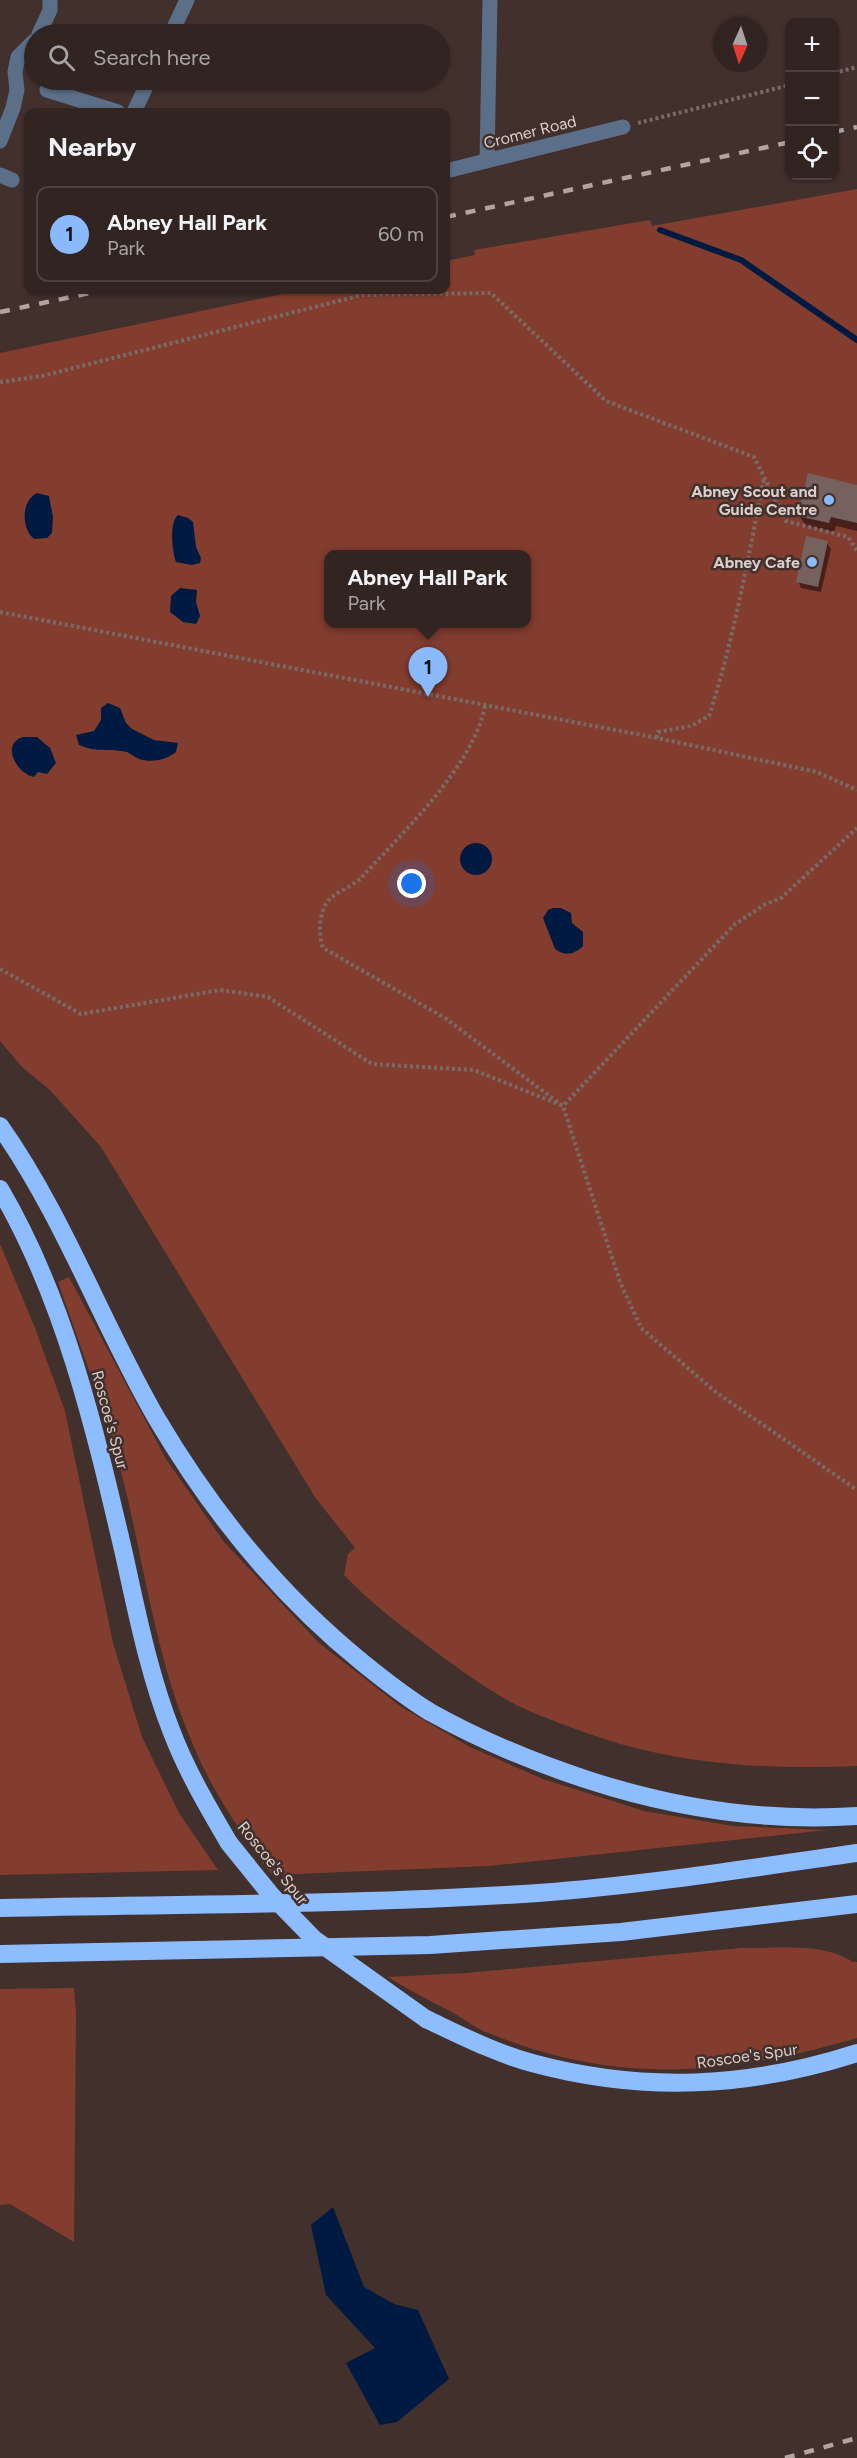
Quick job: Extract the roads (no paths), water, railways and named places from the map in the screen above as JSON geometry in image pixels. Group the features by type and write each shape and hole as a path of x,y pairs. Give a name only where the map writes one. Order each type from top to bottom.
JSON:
{"highway":[{"name":"Roscoe's Spur","path":"0,1126 52,1215 157,1419 229,1528 274,1581 328,1635 428,1711 487,1741 549,1767 609,1787 672,1804 745,1813 857,1816"},
{"name":"Roscoe's Spur","path":"0,1189 56,1309 74,1364 93,1425 144,1642 170,1730 198,1791 229,1843 271,1895 314,1939 426,2019 464,2037 531,2062 598,2076 642,2082 706,2084 823,2064 857,2053"},
{"path":"0,1908 426,1899 540,1893 673,1879 857,1853"},
{"path":"0,1954 430,1945 621,1932 857,1904"}],"street":[{"path":"44,24 50,10 50,0"},
{"path":"176,24 187,0"},
{"path":"487,161 490,0"},
{"path":"0,141 13,108 17,90 15,72 18,57 24,51"},
{"path":"47,90 105,108"},
{"path":"136,108 144,90"},
{"name":"Cromer Road","path":"450,170 623,127"}],"water":[{"path":"37,493 49,496 53,517 52,533 47,538 34,539 27,528 25,515 28,502"},
{"path":"178,515 193,522 196,547 201,558 200,563 192,565 176,562 172,530"},
{"path":"180,588 197,590 196,602 200,616 196,624 183,622 170,612 171,596"},
{"path":"108,703 120,708 126,723 132,729 154,740 178,743 176,752 163,759 149,761 139,759 127,752 92,749 79,745 76,735 94,731 101,720 101,708"},
{"path":"23,737 37,737 50,748 56,763 47,774 38,772 34,777 28,775 17,765 12,752 13,746"},
{"path":"476,843 487,848 492,859 487,870 476,875 465,870 460,859 465,848"},
{"path":"561,908 571,913 572,923 583,932 583,946 577,951 566,954 555,949 543,918 548,910"},
{"path":"333,2207 364,2287 394,2304 418,2310 449,2379 397,2422 380,2425 346,2363 375,2348 326,2295 311,2225"}],"waterway":[{"path":"660,230 741,260 857,340"}],"railway":[{"path":"839,131 857,127"},
{"path":"450,216 785,143"},
{"path":"0,312 85,294"},
{"path":"785,2458 857,2438"}],"place":[{"name":"Abney Scout and Guide Centre","path":"829,500"},
{"name":"Abney Cafe","path":"812,562"},
{"name":"Abney Hall Park","path":"428,697"}]}
